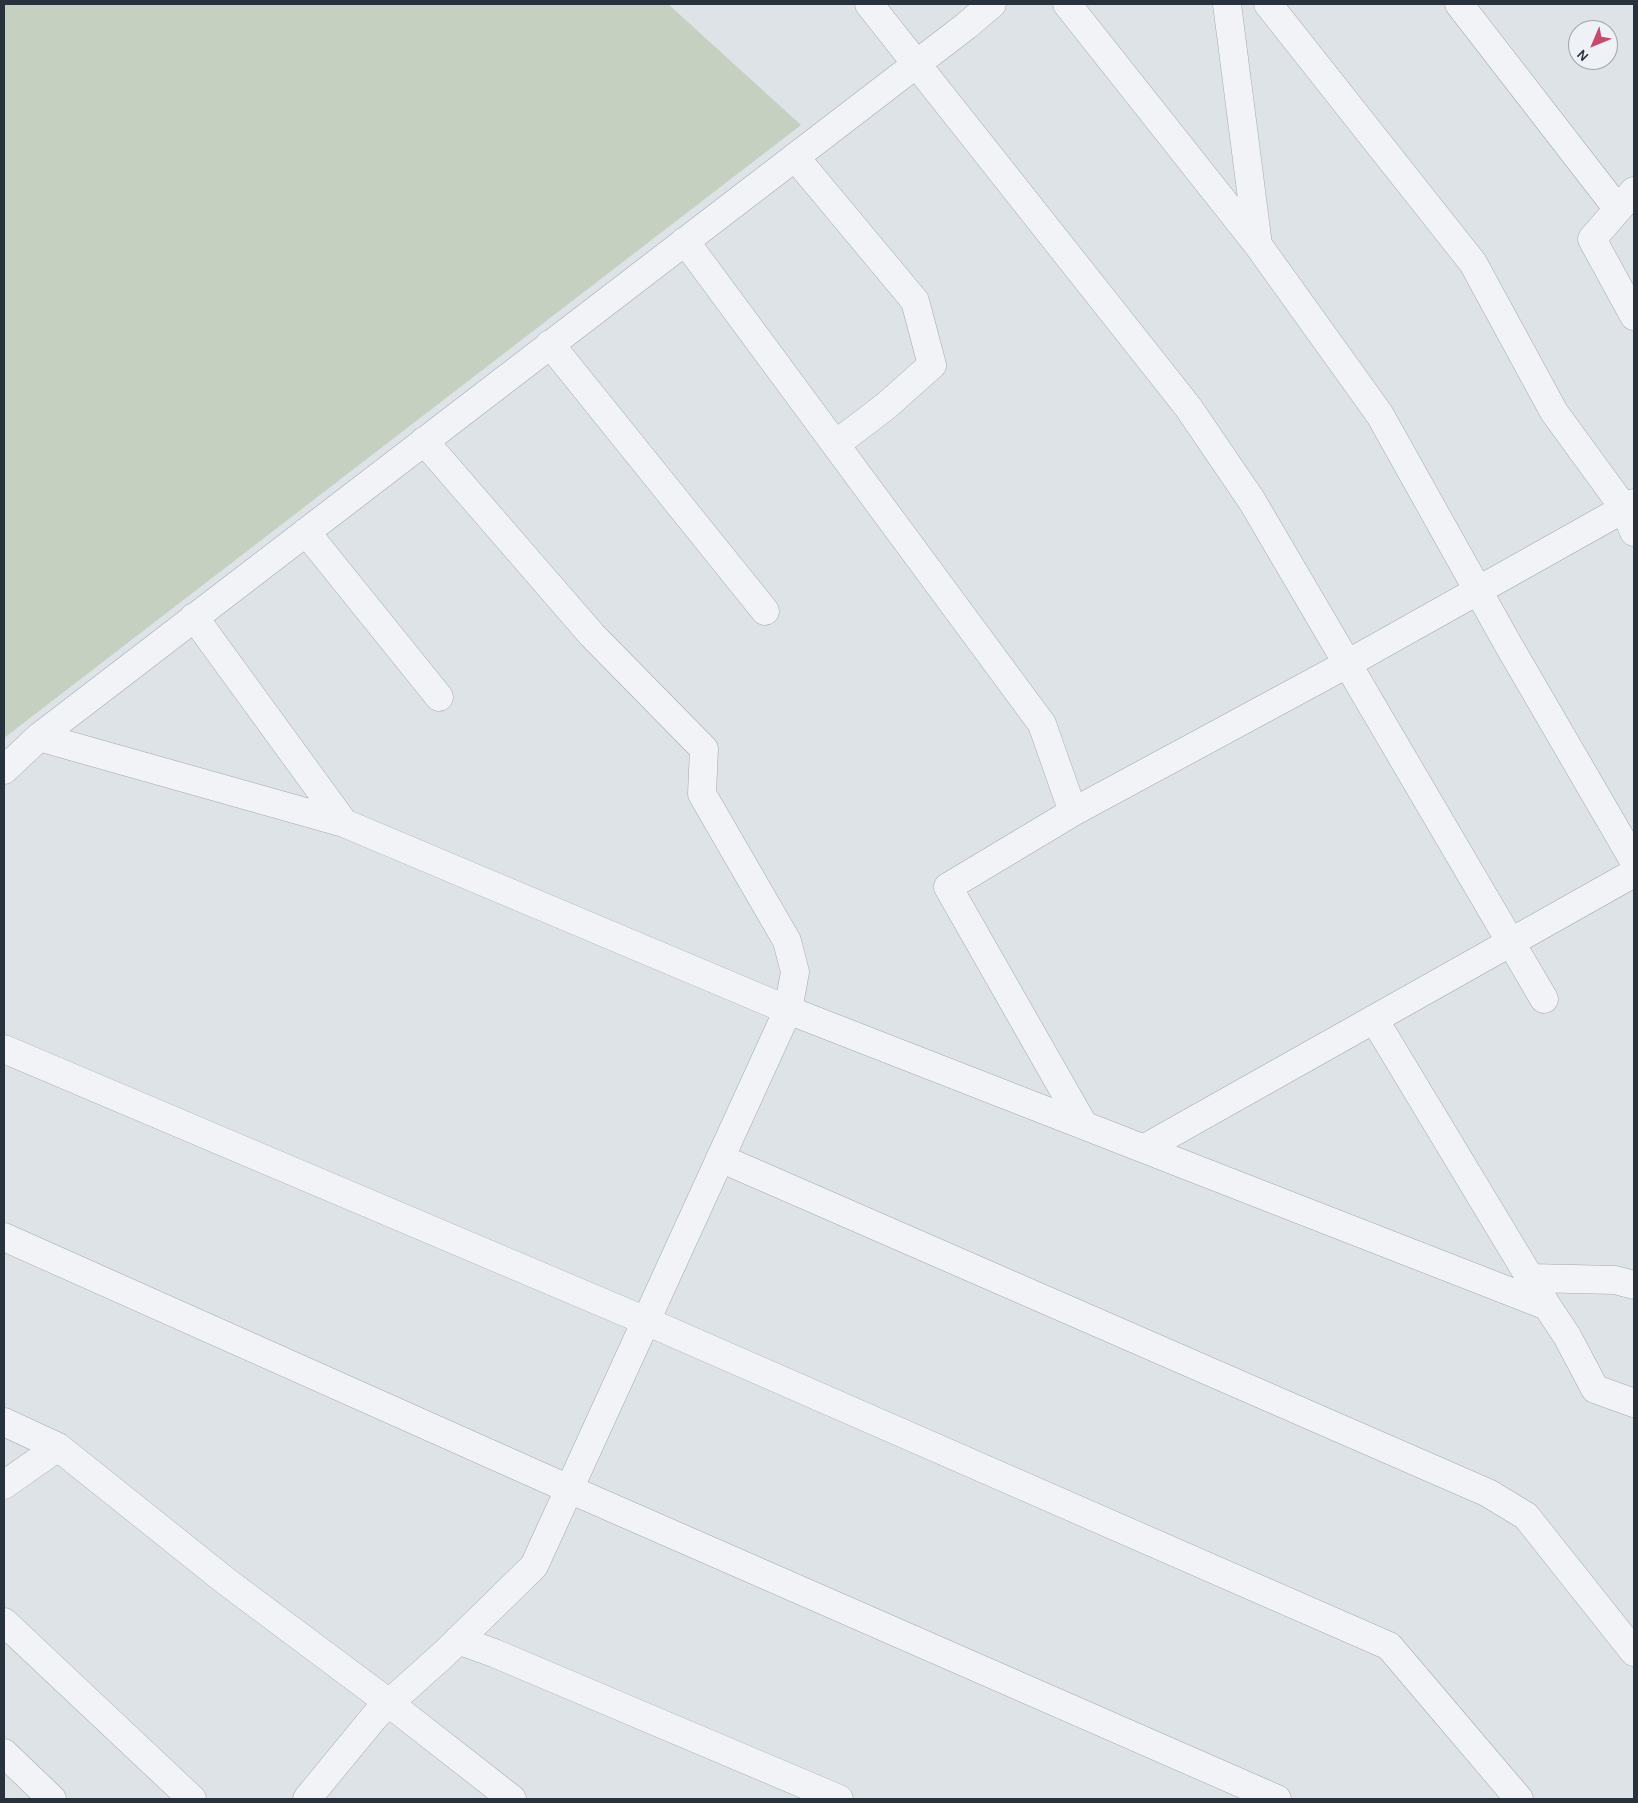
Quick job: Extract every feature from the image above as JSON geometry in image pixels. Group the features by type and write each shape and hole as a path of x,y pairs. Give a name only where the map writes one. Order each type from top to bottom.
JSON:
{"street":[{"path":"869,4 1188,407 1252,501 1544,999"},
{"path":"4,770 39,737 796,157 992,4"},
{"path":"1067,4 1258,245 1380,415 1478,592 1634,861"},
{"path":"1227,4 1258,245"},
{"path":"1083,1124 948,887 1073,812 1478,592 1631,514 1554,412 1473,263 1268,4"},
{"path":"1459,4 1626,200 1592,239 1634,316"},
{"path":"796,157 915,301 932,365 886,406 836,444"},
{"path":"685,241 1042,724 1073,812"},
{"path":"550,344 765,611"},
{"path":"307,1799 376,1715 458,1640 534,1566 788,1010 796,972 787,941 702,794 704,749 592,635 424,441"},
{"path":"306,532 439,696"},
{"path":"194,617 344,823"},
{"path":"39,737 344,823 788,1010 1547,1306"},
{"path":"1145,1148 1634,873"},
{"path":"1374,1020 1567,1336 1595,1389 1634,1403"},
{"path":"4,1048 646,1321 1389,1646 1519,1799"},
{"path":"720,1158 1488,1493 1526,1516 1634,1652"},
{"path":"4,1237 569,1489 1277,1799"},
{"path":"1530,1278 1615,1280 1634,1285"},
{"path":"4,1422 58,1447 227,1582 389,1703 512,1799"},
{"path":"4,1485 58,1447"},
{"path":"4,1622 192,1799"},
{"path":"458,1640 494,1653 838,1799"},
{"path":"4,1753 52,1799"}],"green space":[{"path":"4,4 668,4 801,125 4,738"}]}
